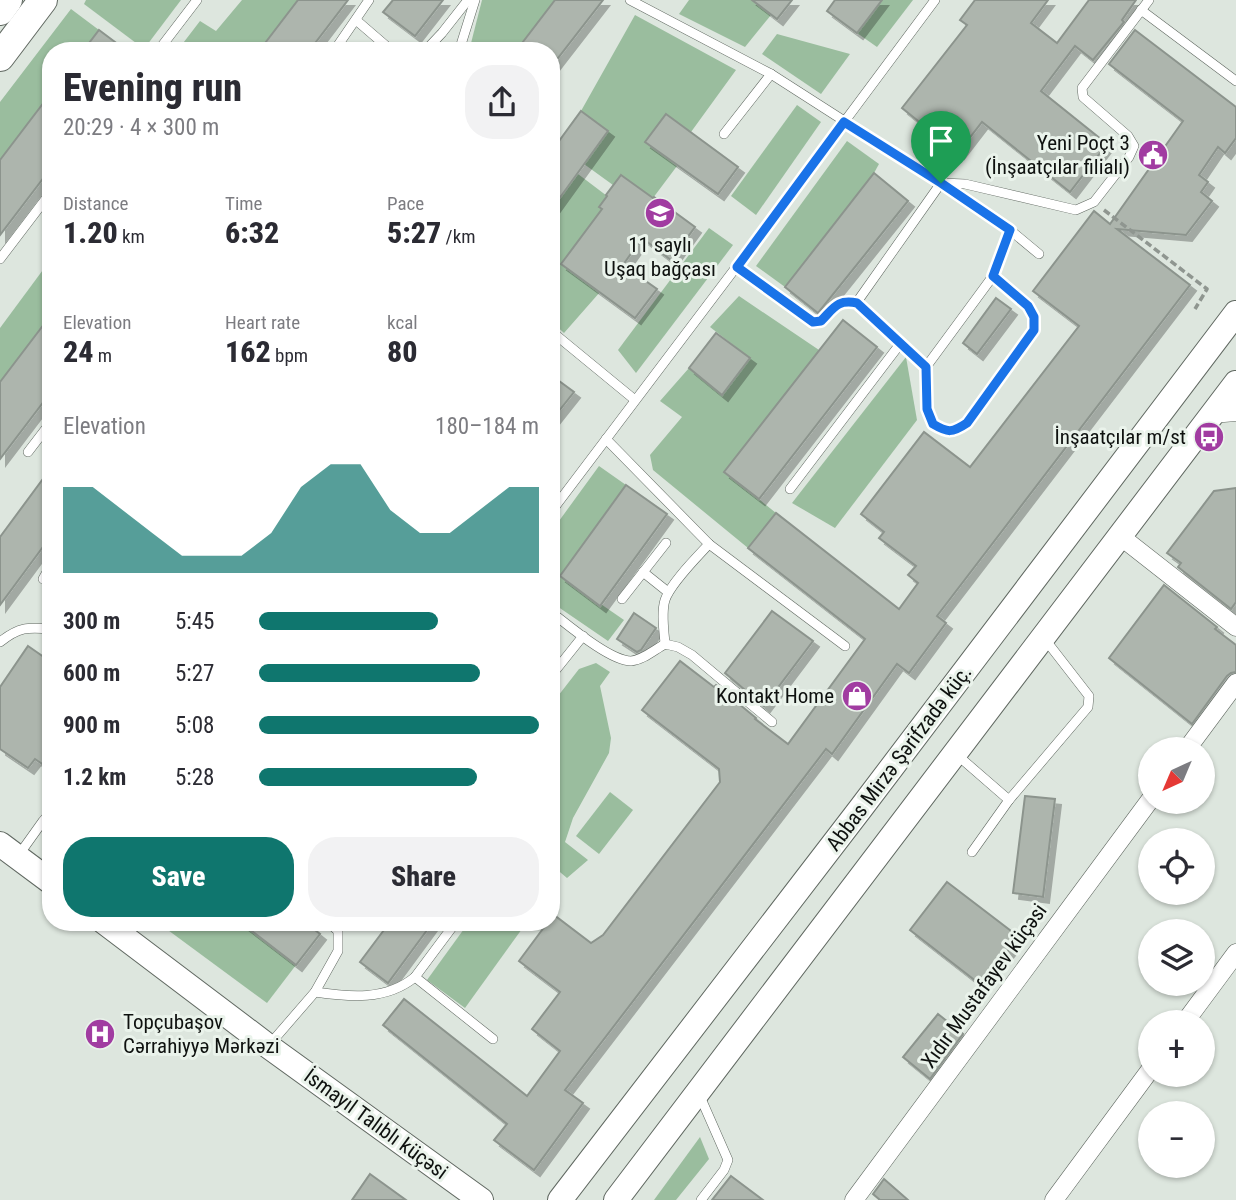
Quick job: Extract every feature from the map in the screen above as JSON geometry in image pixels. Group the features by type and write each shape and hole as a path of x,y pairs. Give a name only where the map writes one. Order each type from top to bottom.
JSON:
{"main road":[{"path":"0,11 8,0"},
{"path":"0,57 43,0"},
{"name":"Abbas Mirzə Şərifzadə küç.","path":"560,1200 1236,313"},
{"name":"Abbas Mirzə Şərifzadə küç.","path":"616,1200 1120,536 1224,413 1236,383"},
{"path":"861,808 893,833"},
{"path":"9,851 42,875"},
{"name":"İsmayıl Talıblı küçəsi","path":"116,931 268,1046 481,1200"}],"street":[{"path":"1120,536 1236,627"},
{"path":"1196,737 1236,683"},
{"name":"Xıdır Mustafayev küçəsi","path":"854,1200 1140,814"},
{"path":"1194,1010 1236,953"},
{"path":"1054,1200 1138,1086"}],"lane":[{"path":"165,42 197,0"},
{"path":"340,42 369,0"},
{"path":"434,42 468,0"},
{"path":"462,42 475,0"},
{"path":"630,0 771,74 941,183 1010,230 1039,254"},
{"path":"560,500 935,0"},
{"path":"941,183 965,184 1076,210 1094,202 1129,157 1134,146 1128,136 1083,97 1082,88 1149,0"},
{"path":"1141,10 1236,80"},
{"path":"356,20 382,42"},
{"path":"724,135 771,74"},
{"path":"857,303 941,183"},
{"path":"0,259 42,204"},
{"path":"993,276 1028,306 1034,317 1034,330 967,423 955,431 943,430 933,424 927,409 926,367 993,276 1010,230"},
{"path":"737,267 813,322 821,321 846,300 857,303 926,367"},
{"path":"560,338 635,401"},
{"path":"790,489 900,344"},
{"path":"28,452 42,434"},
{"path":"606,439 709,544 845,646"},
{"path":"622,599 666,543"},
{"path":"665,644 663,614 668,592 709,544"},
{"path":"643,572 668,592"},
{"path":"560,619 617,659 641,659 665,644 678,647 692,655 772,722"},
{"path":"0,642 13,631 29,627 42,628"},
{"path":"560,665 583,636"},
{"path":"972,852 1009,800 1088,707 1089,696 1043,637"},
{"path":"954,753 1009,800"},
{"path":"9,851 42,822"},
{"path":"268,1046 315,992 338,951 338,931"},
{"path":"315,992 351,997 372,995 407,984 449,931"},
{"path":"415,977 493,1039"},
{"path":"698,1091 728,1160 724,1170 701,1200"}],"path":[{"path":"1094,202 1207,289 1195,309"}],"green space":[{"path":"86,0 181,0 149,42 135,42 84,4"},
{"path":"242,0 298,0 266,42 184,42 200,21 216,31"},
{"path":"482,0 555,0 523,42 471,42"},
{"path":"689,0 752,0 771,15 745,47 679,14"},
{"path":"882,0 913,0 877,47 857,33"},
{"path":"71,9 99,30 90,42 46,42"},
{"path":"635,15 736,70 691,132 666,114 646,142 677,166 653,198 613,185 584,164 608,132 581,111"},
{"path":"777,34 850,54 821,94 762,54"},
{"path":"42,47 42,105 0,160 0,102"},
{"path":"797,105 821,122 756,215 731,196"},
{"path":"847,141 879,164 785,287 756,266"},
{"path":"578,174 607,196 631,231 613,256 583,235 562,263 600,292 564,333 560,329 560,198"},
{"path":"709,228 733,245 636,373 618,350"},
{"path":"42,271 42,327 0,382 0,328"},
{"path":"739,296 819,350 725,472 776,513 748,548 653,470 650,455 682,417 660,401 689,368 722,394 750,358 710,327"},
{"path":"906,357 917,420 835,528 792,503"},
{"path":"599,466 626,485 560,576 560,520"},
{"path":"560,576 624,620 608,641 560,608"},
{"path":"596,663 610,672 600,686 611,738 609,753 573,818 565,842 588,860 567,878 560,872 560,693 579,669"},
{"path":"610,792 633,810 599,854 576,836"},
{"path":"169,931 252,931 296,965 267,1003"},
{"path":"462,931 521,931 465,1008 427,980"},
{"path":"700,1137 709,1159 676,1200 654,1200"}],"building":[{"path":"298,0 348,0 316,42 266,42"},
{"path":"393,0 443,0 415,36 383,12"},
{"path":"555,0 603,0 560,55 560,42 523,42"},
{"path":"752,0 792,0 777,19"},
{"path":"835,0 882,0 857,33 827,11"},
{"path":"975,0 1048,0 1031,23 1057,43 1089,0 1136,0 1122,20 1124,22 1093,60 1075,46 1041,91 1107,144 1070,192 982,122 958,153 902,108 967,25 960,20"},
{"path":"99,30 115,42 90,42"},
{"path":"1135,30 1236,107 1236,138 1225,153 1218,147 1199,175 1208,182 1201,192 1212,201 1186,235 1117,229 1190,285 937,616 946,623 909,673 897,664 832,754 826,749 565,1090 583,1103 534,1170 494,1140 507,1124 383,1025 404,999 527,1096 560,1051 532,1029 560,992 519,961 541,931 560,931 560,920 591,943 603,935 720,782 719,769 642,710 680,661 714,687 716,685 788,744 865,639 748,548 776,513 899,609 918,583 908,575 916,566 879,538 884,532 861,514 924,432 970,467 1079,326 1033,291 1094,211 1110,224 1183,121 1109,64"},
{"path":"42,105 42,180 0,235 0,160"},
{"path":"581,111 608,131 560,198 560,140"},
{"path":"666,114 738,167 718,194 645,142"},
{"path":"874,173 908,201 818,313 785,287"},
{"path":"621,175 695,227 671,260 642,238 623,265 657,289 635,318 561,264 602,209 599,207"},
{"path":"996,298 1011,309 977,354 963,343"},
{"path":"843,320 877,347 759,499 724,472"},
{"path":"42,327 42,404 0,459 0,382"},
{"path":"716,333 750,358 722,395 689,368"},
{"path":"560,382 574,392 560,410"},
{"path":"42,480 42,548 0,605 0,537"},
{"path":"626,485 667,514 600,606 560,576"},
{"path":"1236,488 1236,602 1231,609 1178,567 1181,563 1167,553 1214,491"},
{"path":"1164,585 1236,645 1236,672 1227,676 1192,724 1109,658"},
{"path":"772,611 813,641 764,706 725,673"},
{"path":"634,613 656,628 637,652 617,639"},
{"path":"28,646 42,656 42,764 35,759 28,768 0,749 0,687"},
{"path":"1025,796 1055,799 1043,897 1013,893"},
{"path":"947,882 1019,937 981,985 910,930"},
{"path":"252,931 316,931 320,934 296,965"},
{"path":"383,931 426,931 388,983 360,962"},
{"path":"938,1014 963,1034 930,1079 903,1057"},
{"path":"370,1174 406,1200 352,1200"},
{"path":"731,1176 763,1200 712,1200"},
{"path":"884,1179 908,1200 880,1200 873,1194"}],"place":[{"name":"Yeni Poçt 3 (İnşaatçılar filialı)","path":"1153,155"},
{"name":"11 saylı Uşaq bağçası","path":"660,213"},
{"name":"İnşaatçılar m/st","path":"1209,437"},
{"name":"Kontakt Home","path":"857,696"},
{"name":"Topçubaşov Cərrahiyyə Mərkəzi","path":"100,1034"}],"route":[{"path":"844,122 941,183 1010,230 993,276 1028,306 1034,317 1034,330 967,423 955,431 943,430 933,424 927,409 926,367 857,303 846,300 821,321 813,322 737,267 844,122"}]}
